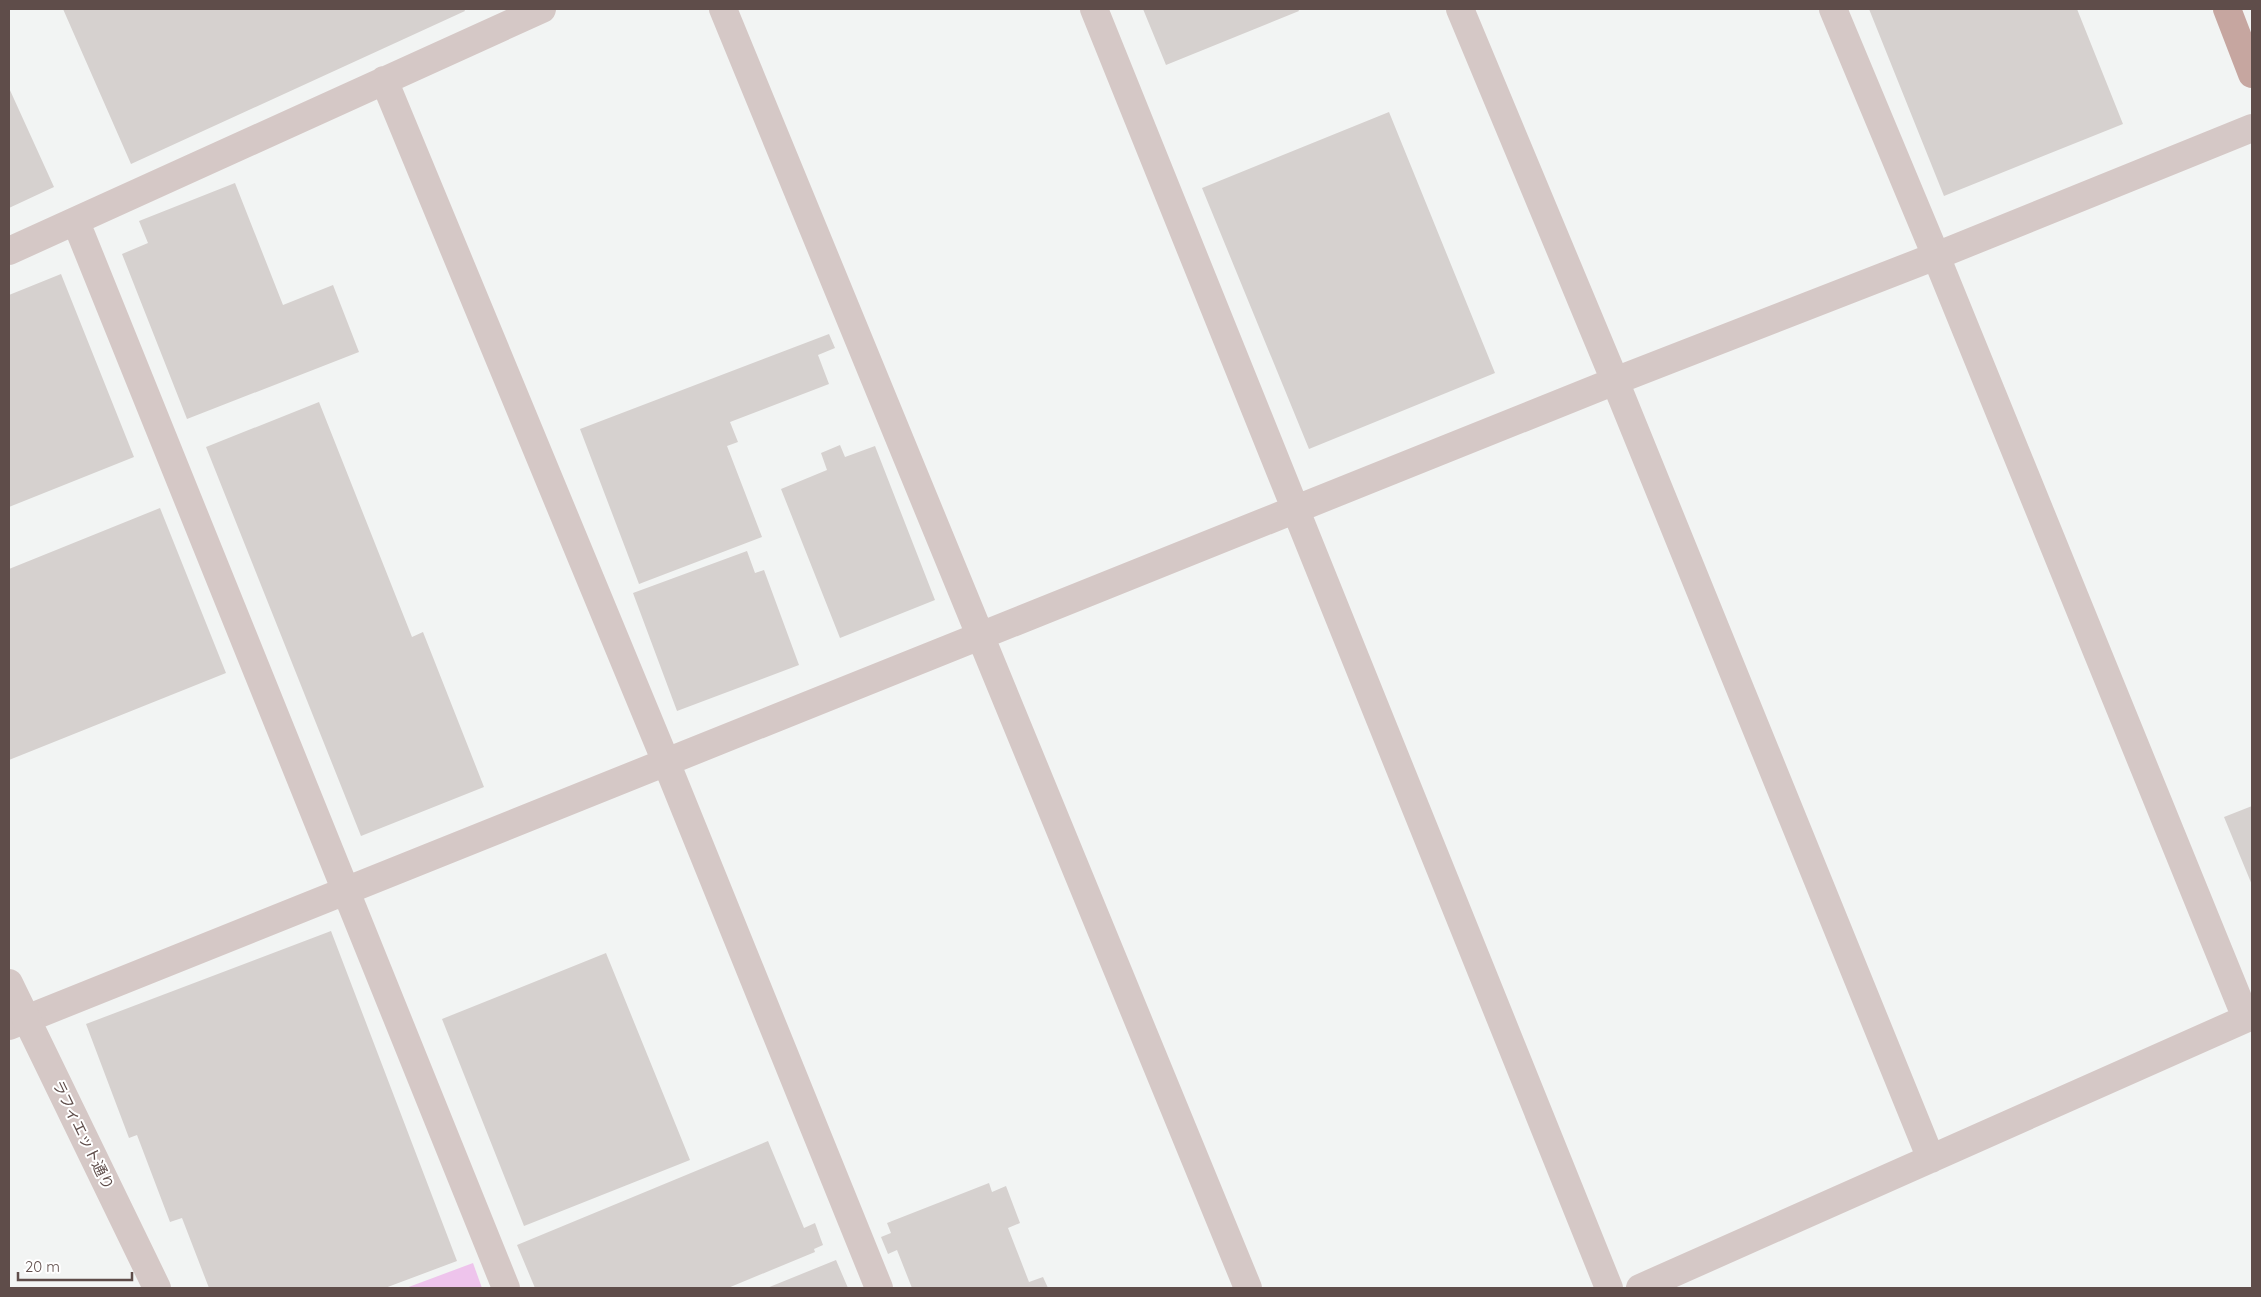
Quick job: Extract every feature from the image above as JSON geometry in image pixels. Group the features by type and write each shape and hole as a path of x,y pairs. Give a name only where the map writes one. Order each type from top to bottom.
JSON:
{"highway":[{"path":"2227,9 2252,74"}],"street":[{"path":"9,251 542,9"},
{"path":"724,9 1248,1288"},
{"path":"1094,9 1297,509 1609,1288"},
{"path":"1460,9 1614,381 1931,1159"},
{"path":"1640,1288 2249,1017 1833,9"},
{"path":"384,80 666,762 879,1288"},
{"path":"18,1022 1614,381 1936,256 2252,128"},
{"path":"76,222 506,1288"},
{"name":"ラフィエット通り","path":"9,983 18,1022 158,1288"}],"shaded area":[{"path":"473,1263 482,1288 406,1288"}],"building":[{"path":"63,9 464,9 465,11 131,164"},
{"path":"1143,9 1298,9 1299,11 1166,65"},
{"path":"1869,9 2077,9 2123,124 1944,196"},
{"path":"9,88 54,187 9,208"},
{"path":"1389,112 1495,373 1309,449 1202,188"},
{"path":"235,183 283,305 333,285 359,352 187,419 122,254 148,243 139,221"},
{"path":"61,274 134,457 9,507 9,295"},
{"path":"829,334 835,348 818,355 829,384 730,422 738,442 727,446 762,537 639,584 580,429"},
{"path":"319,402 412,637 423,632 484,787 361,836 206,447"},
{"path":"840,445 845,457 875,446 935,600 840,638 781,489 827,470 821,453"},
{"path":"160,508 226,673 9,760 9,569"},
{"path":"747,551 755,573 764,570 799,665 677,711 633,593"},
{"path":"2252,806 2252,885 2224,817"},
{"path":"331,931 457,1261 385,1288 209,1288 182,1218 170,1222 137,1135 129,1138 86,1024"},
{"path":"606,953 690,1160 524,1226 442,1019"},
{"path":"768,1141 804,1228 815,1223 823,1245 814,1249 815,1252 728,1288 535,1288 517,1245"},
{"path":"989,1183 992,1192 1006,1186 1020,1223 1008,1228 1029,1282 1043,1277 1048,1288 912,1288 897,1250 888,1254 881,1237 891,1233 887,1223"},
{"path":"836,1260 848,1288 767,1288"}]}
